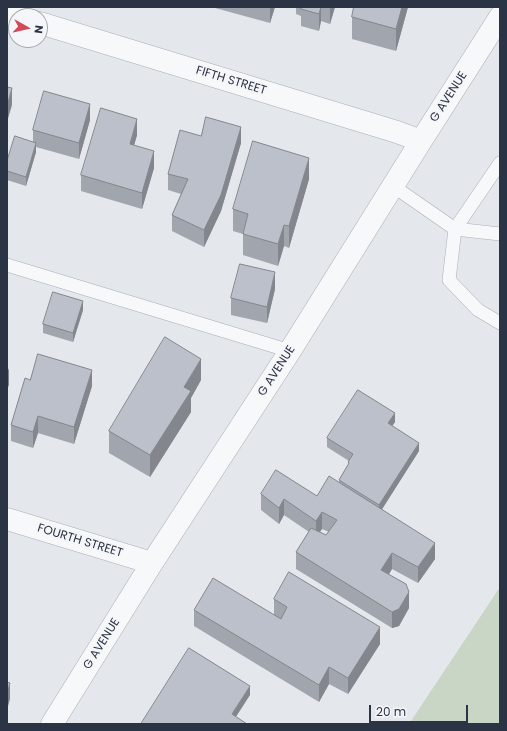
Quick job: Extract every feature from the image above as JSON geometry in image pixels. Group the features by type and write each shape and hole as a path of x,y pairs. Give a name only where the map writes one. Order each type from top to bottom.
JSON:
{"street":[{"name":"G AVENUE","path":"52,724 152,563 290,351 421,141 500,18"},
{"name":"FIFTH STREET","path":"48,25 397,132 421,141"},
{"name":"FOURTH STREET","path":"7,519 152,563"}],"lane":[{"path":"500,163 455,229 449,280 478,310 500,323"},
{"path":"393,186 455,229 500,234"},
{"path":"7,265 290,351"}],"green space":[{"path":"500,587 500,724 409,724"}],"building":[{"path":"302,7 321,7 319,14 301,9"},
{"path":"354,7 402,7 396,29 352,17"},
{"path":"7,87 12,88 7,106"},
{"path":"44,91 90,104 79,143 33,130"},
{"path":"101,108 137,119 130,144 154,151 142,193 81,175"},
{"path":"206,117 241,127 221,195 204,230 172,215 188,179 168,174 180,130 201,136"},
{"path":"15,136 36,143 26,177 7,171 7,161"},
{"path":"253,141 309,158 289,226 284,225 278,244 243,234 248,214 233,209"},
{"path":"240,264 275,272 267,307 231,298"},
{"path":"53,292 83,301 73,333 43,324"},
{"path":"165,337 201,359 184,387 191,391 150,455 109,431"},
{"path":"38,354 92,370 74,427 38,416 33,432 11,425 25,378 30,380"},
{"path":"358,390 395,413 388,423 419,443 379,505 339,480 353,454 327,438"},
{"path":"276,470 317,496 329,476 435,543 418,567 392,553 381,570 406,584 409,592 399,609 392,612 296,552 311,528 326,535 337,520 322,512 316,521 284,499 279,508 261,494"},
{"path":"289,572 380,627 348,678 329,667 319,685 194,610 213,578 281,619 287,607 274,599"},
{"path":"189,648 250,686 232,714 247,724 141,724"},
{"path":"7,682 10,683 7,694"}]}
